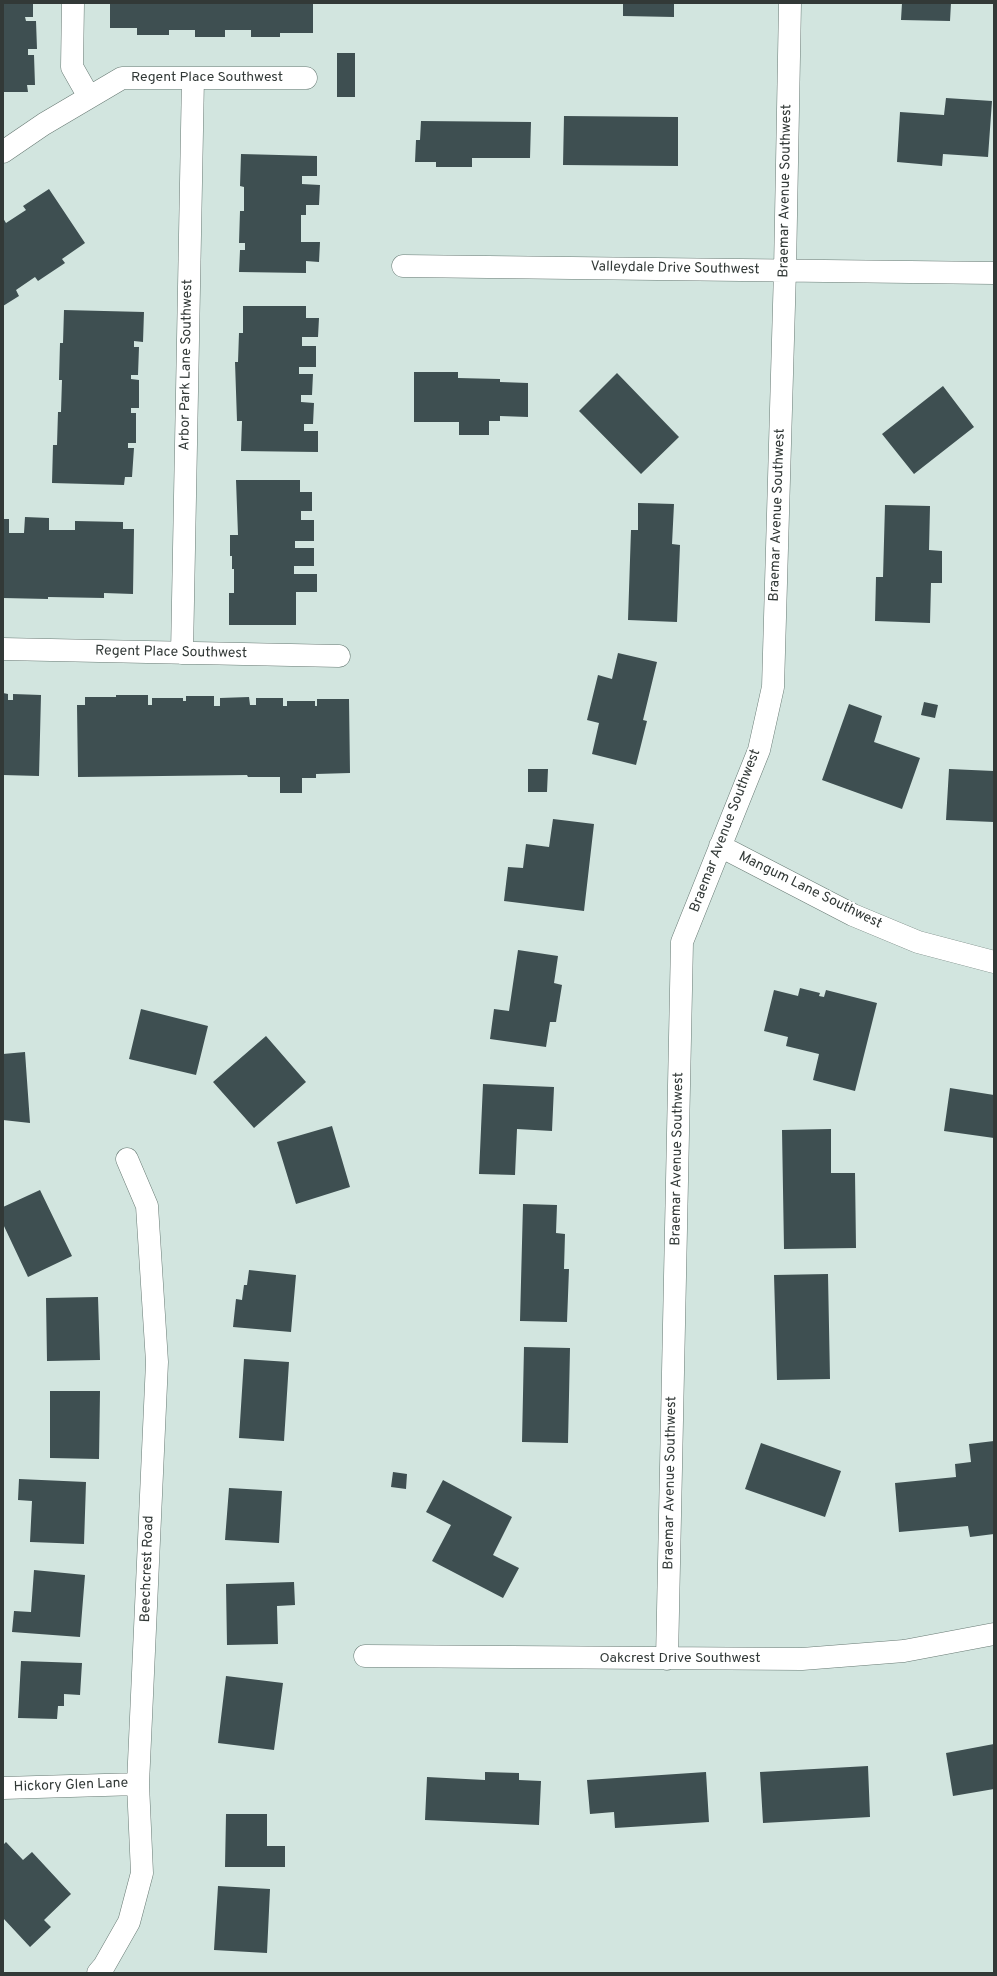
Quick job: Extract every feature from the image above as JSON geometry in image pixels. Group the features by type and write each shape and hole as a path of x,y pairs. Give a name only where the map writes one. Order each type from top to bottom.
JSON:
{"street":[{"path":"73,3 72,67 89,97"},
{"name":"Braemar Avenue Southwest","path":"667,1659 682,942 759,750 773,686 785,270 790,3"},
{"name":"Regent Place Southwest","path":"3,152 44,124 122,78 306,78"},
{"name":"Arbor Park Lane Southwest","path":"182,653 193,78"},
{"name":"Valleydale Drive Southwest","path":"403,266 994,273"},
{"name":"Regent Place Southwest","path":"3,649 339,656"},
{"name":"Mangum Lane Southwest","path":"720,846 853,916 918,942 994,962"},
{"name":"Beechcrest Road","path":"98,1973 104,1966 128,1922 142,1873 138,1784 157,1362 147,1206 127,1160"},
{"name":"Oakcrest Drive Southwest","path":"365,1656 802,1660 904,1651 994,1634"},
{"name":"Hickory Glen Lane","path":"3,1788 138,1784"}],"building":[{"path":"3,3 33,3 33,17 25,17 26,21 36,21 37,49 28,49 28,55 34,55 35,85 27,85 28,92 3,92"},
{"path":"110,3 313,3 313,33 280,33 280,37 251,37 251,30 225,30 225,37 195,37 195,30 169,30 169,35 137,35 137,28 110,28"},
{"path":"623,3 674,3 674,17 623,16"},
{"path":"902,3 951,3 950,21 901,20"},
{"path":"337,53 355,53 355,97 337,97"},
{"path":"946,98 992,101 988,157 943,154 942,166 897,162 900,112 944,115"},
{"path":"564,116 678,117 678,166 563,165"},
{"path":"421,121 531,122 530,158 472,158 472,167 436,167 436,162 415,162 416,140 420,140"},
{"path":"241,154 317,156 317,176 302,176 302,184 320,185 319,205 306,205 306,215 301,215 301,242 320,242 319,262 306,261 306,273 239,272 240,250 245,250 245,243 239,243 240,211 244,211 244,187 240,186"},
{"path":"49,189 85,243 62,259 65,263 38,281 35,277 16,290 19,296 3,306 3,218 6,223 26,210 23,206"},
{"path":"243,306 306,306 306,318 319,318 318,337 302,337 302,346 316,346 316,367 299,367 299,374 313,374 312,395 301,395 301,402 314,403 313,424 304,424 304,431 318,431 318,452 241,451 242,421 237,421 235,362 238,362 239,333 243,333"},
{"path":"64,310 144,312 143,342 134,341 134,347 139,347 138,375 131,375 131,379 139,380 139,408 131,408 131,413 136,413 136,443 128,443 128,448 134,448 132,477 125,477 124,485 52,483 53,445 57,445 58,412 61,412 62,380 59,380 60,343 63,343"},
{"path":"414,372 458,372 458,378 500,379 500,382 528,383 528,417 500,416 500,421 489,421 489,435 459,435 459,422 414,422"},
{"path":"617,373 679,437 641,474 579,411"},
{"path":"943,386 974,427 914,474 882,434"},
{"path":"236,480 300,480 300,492 312,492 312,511 301,511 301,520 314,520 314,541 295,541 295,548 314,548 314,566 294,566 294,574 317,574 317,592 296,592 296,625 229,625 229,593 234,593 234,569 232,569 232,556 230,556 230,535 238,535"},
{"path":"638,503 674,504 672,544 680,545 677,622 628,620 631,530 638,530"},
{"path":"885,505 930,506 929,550 942,551 942,583 931,583 930,623 875,621 876,577 883,577"},
{"path":"25,517 49,518 49,530 75,530 75,521 123,522 123,529 134,529 133,594 104,593 104,598 3,598 3,519 9,519 9,533 24,533"},
{"path":"618,653 657,662 643,720 647,721 636,765 592,754 599,723 587,720 598,675 612,679"},
{"path":"3,693 8,694 8,700 13,700 13,694 41,695 39,776 3,775"},
{"path":"116,695 148,695 148,705 152,705 152,698 183,698 183,701 186,701 186,696 214,696 214,706 220,706 220,698 249,697 250,705 256,705 256,698 283,698 283,706 287,706 287,701 315,701 315,706 317,706 317,699 349,699 350,773 316,774 316,778 302,778 302,793 280,793 280,777 248,777 247,775 78,777 77,705 85,705 85,697 116,697"},
{"path":"924,702 938,705 935,718 921,715"},
{"path":"849,704 882,716 874,742 920,758 902,809 822,780"},
{"path":"528,769 548,769 547,792 528,792"},
{"path":"949,769 994,771 994,822 946,820"},
{"path":"553,819 594,824 584,911 504,901 508,867 523,868 526,844 549,847"},
{"path":"518,950 558,956 554,983 562,985 556,1022 550,1022 546,1047 490,1039 494,1009 509,1011"},
{"path":"800,988 820,993 819,996 824,997 826,990 877,1003 855,1091 813,1080 819,1054 786,1046 788,1037 764,1031 774,990 798,996"},
{"path":"141,1009 208,1026 196,1075 129,1059"},
{"path":"266,1036 306,1082 254,1128 213,1082"},
{"path":"25,1052 30,1123 3,1120 3,1054"},
{"path":"483,1084 554,1087 552,1131 517,1129 515,1175 479,1174"},
{"path":"950,1088 994,1095 994,1138 944,1131"},
{"path":"332,1126 350,1187 296,1204 277,1142"},
{"path":"831,1129 831,1173 855,1173 856,1248 784,1249 782,1130"},
{"path":"40,1190 72,1256 28,1277 3,1224 3,1207"},
{"path":"523,1204 557,1205 556,1233 565,1234 564,1269 569,1269 567,1322 520,1321"},
{"path":"249,1270 296,1275 291,1332 233,1327 236,1299 242,1300 244,1285 247,1285"},
{"path":"828,1274 830,1379 777,1380 774,1275"},
{"path":"98,1297 100,1360 47,1361 46,1298"},
{"path":"524,1347 570,1348 568,1443 522,1442"},
{"path":"244,1359 289,1362 284,1441 239,1438"},
{"path":"50,1391 100,1391 99,1459 50,1458"},
{"path":"994,1441 994,1534 970,1537 968,1526 899,1532 895,1483 956,1477 955,1464 971,1462 969,1444"},
{"path":"761,1443 841,1471 825,1517 745,1489"},
{"path":"393,1472 407,1474 406,1489 391,1487"},
{"path":"19,1479 86,1482 84,1544 30,1542 32,1501 18,1500"},
{"path":"443,1480 512,1517 493,1555 519,1568 503,1598 432,1561 451,1525 426,1512"},
{"path":"229,1488 282,1491 279,1543 225,1540"},
{"path":"34,1570 85,1575 80,1637 12,1632 14,1611 31,1612"},
{"path":"294,1582 295,1605 277,1606 278,1644 227,1645 226,1584"},
{"path":"21,1661 82,1663 80,1695 64,1694 64,1706 58,1706 57,1719 18,1718"},
{"path":"226,1676 283,1683 274,1750 218,1743"},
{"path":"994,1744 994,1789 953,1796 946,1753"},
{"path":"868,1766 870,1817 763,1823 760,1772"},
{"path":"485,1772 519,1773 519,1780 541,1781 539,1825 425,1820 427,1777 485,1780"},
{"path":"706,1772 709,1822 615,1828 614,1812 590,1814 587,1780"},
{"path":"226,1814 267,1814 267,1846 285,1846 285,1867 225,1867"},
{"path":"6,1842 23,1860 32,1852 71,1894 44,1920 51,1927 30,1947 3,1918 3,1845"},
{"path":"218,1886 270,1889 267,1953 214,1950"}]}
